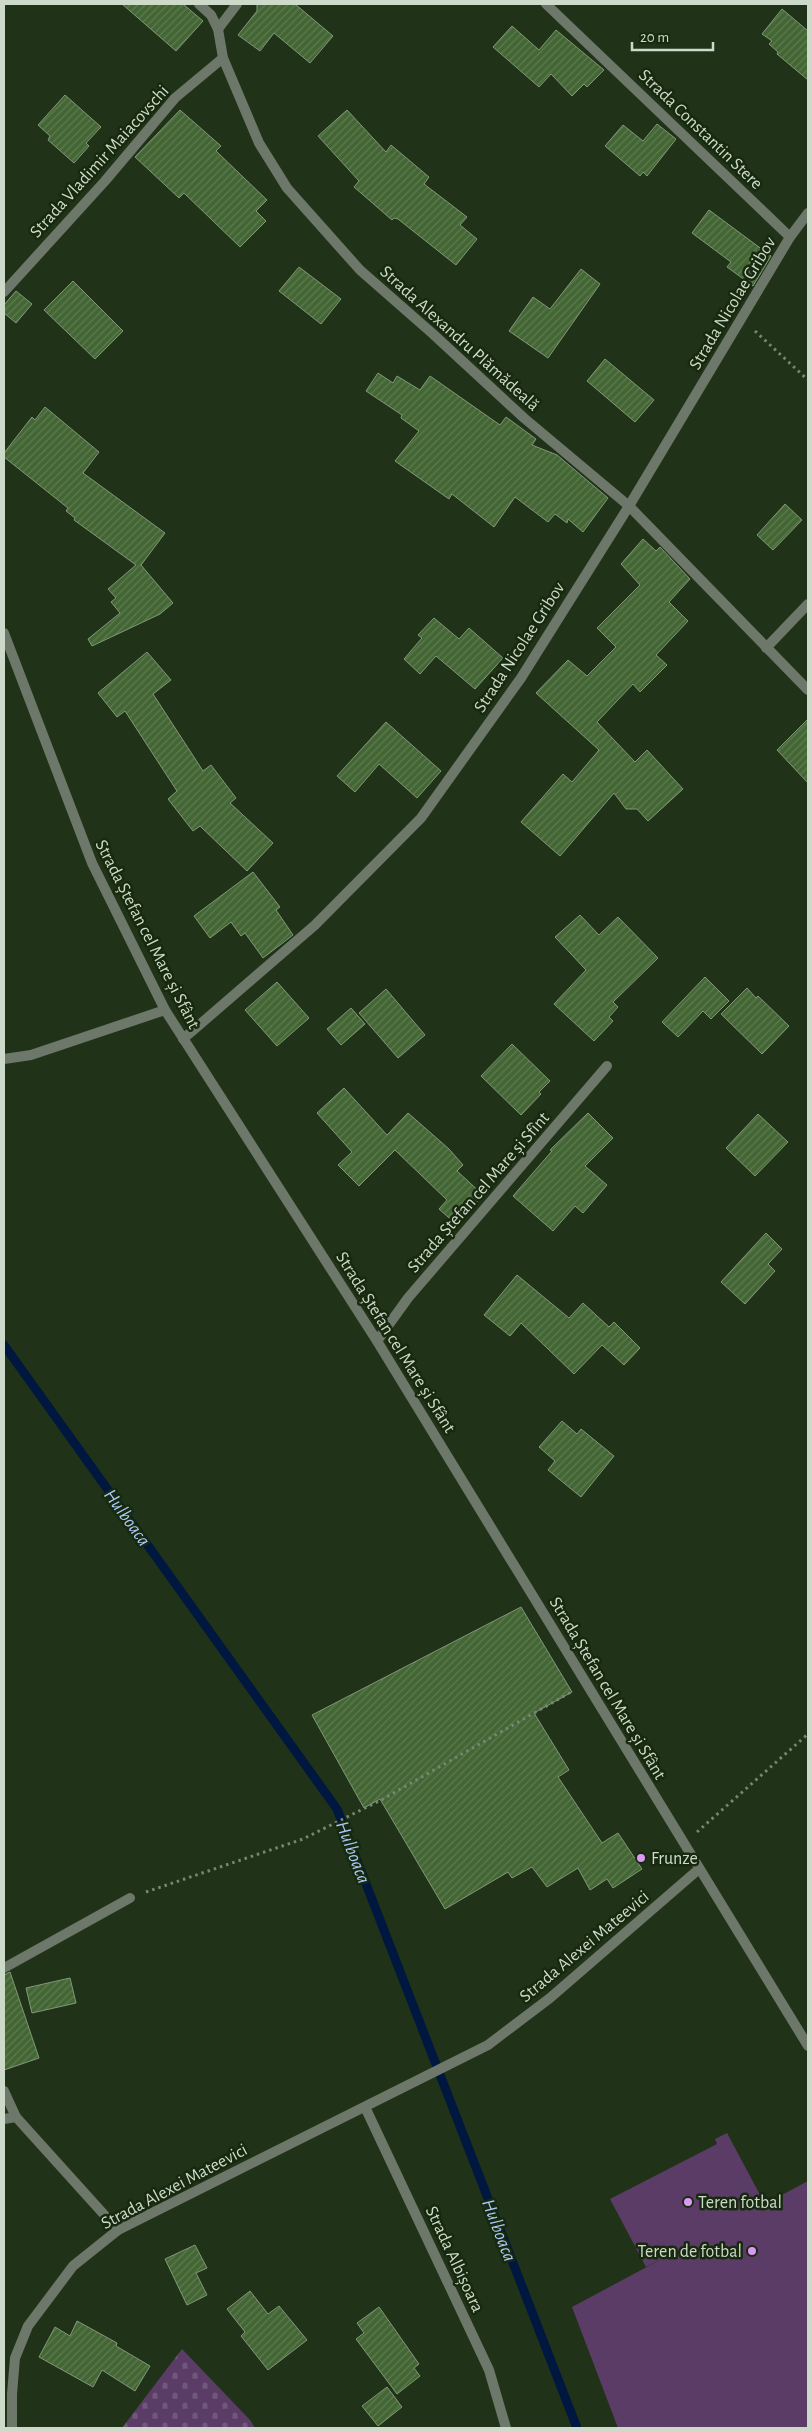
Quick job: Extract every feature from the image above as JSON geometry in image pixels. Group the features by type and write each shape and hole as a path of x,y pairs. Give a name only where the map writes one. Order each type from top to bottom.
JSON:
{"street":[{"name":"Strada Alexandru Plămădeală","path":"200,4 211,15 218,29 223,58 259,143 287,188 360,270 434,334 524,418 629,506 808,690"},
{"path":"218,29 237,4"},
{"name":"Strada Constantin Stere","path":"546,4 790,237"},
{"name":"Strada Vladimir Maiacovschi","path":"4,292 105,181 175,98 223,58"},
{"name":"Strada Nicolae Gribov","path":"183,1039 315,925 421,818 521,678 629,506 790,237 808,213"},
{"path":"766,648 808,604"},
{"name":"Strada Ștefan cel Mare și Sfânt","path":"4,633 92,863 165,1010 377,1341 808,2046"},
{"path":"4,1059 31,1055 165,1010"},
{"name":"Strada Ștefan cel Mare și Sfînt","path":"377,1341 414,1291 607,1066"},
{"name":"Strada Alexei Mateevici","path":"12,2428 15,2358 28,2326 73,2266 118,2230 488,2045 550,1998 700,1869"},
{"path":"4,1968 130,1898"},
{"path":"4,2092 16,2117 118,2230"},
{"name":"Strada Albișoara","path":"365,2107 489,2370 506,2428"},
{"path":"4,2119 16,2117"},
{"path":"4,2362 15,2358"}],"path":[{"path":"742,319 808,380"},
{"path":"130,1898 303,1839 383,1798 587,1683"},
{"path":"684,1844 808,1734"}],"green space":[{"name":"Teren de fotbal","path":"727,2133 765,2204 808,2181 808,2428 618,2428 572,2307 673,2253 646,2267 610,2199 717,2144 715,2139"},
{"path":"182,2349 250,2420 255,2428 122,2428"}],"building":[{"path":"122,4 183,4 203,21 176,51"},
{"path":"257,4 295,4 333,36 310,63 274,33 260,51 238,35 257,11"},
{"path":"782,9 808,31 808,80 777,54 778,52 769,44 772,41 762,34"},
{"path":"512,26 539,50 556,30 604,70 587,87 584,84 572,96 551,74 539,87 493,47"},
{"path":"65,95 101,127 86,143 89,146 74,163 48,140 50,136 38,125"},
{"path":"180,110 221,146 216,151 267,200 256,211 266,221 240,247 184,193 179,198 135,157"},
{"path":"347,110 386,152 391,145 429,177 424,184 467,217 460,225 477,239 456,265 398,219 394,218 392,220 354,187 359,181 318,136"},
{"path":"657,124 676,139 647,176 643,172 640,176 605,146 623,125 643,141"},
{"path":"709,210 771,256 753,286 727,267 731,262 692,233"},
{"path":"299,267 341,299 321,324 279,291"},
{"path":"581,269 600,284 548,358 509,331 533,297 550,309"},
{"path":"73,281 123,331 95,359 44,310"},
{"path":"16,291 32,304 16,323 4,313 4,305"},
{"path":"605,359 654,400 635,422 587,381"},
{"path":"378,373 393,383 397,376 420,390 430,376 500,425 506,417 536,439 532,445 557,455 608,498 583,532 568,519 567,523 555,514 548,522 515,497 494,527 452,494 449,499 395,461 419,431 401,418 402,415 366,391"},
{"path":"45,407 99,452 83,473 165,533 141,565 173,603 160,614 92,646 88,639 120,613 111,602 116,598 108,589 136,565 74,520 75,518 66,511 68,508 4,457 4,453 32,417 35,420"},
{"path":"785,504 802,520 773,550 757,535"},
{"path":"643,539 656,551 660,547 690,579 669,602 688,621 656,655 667,665 640,692 633,684 597,722 635,762 647,750 683,789 648,821 637,809 626,809 614,793 560,856 521,822 563,774 572,782 599,750 536,693 568,660 587,676 616,647 597,628 640,585 621,564"},
{"path":"434,618 459,639 469,628 503,658 475,689 436,656 420,674 404,659 422,638 418,635"},
{"path":"147,652 171,680 153,694 203,771 211,765 236,798 230,803 273,843 247,871 200,826 193,831 168,799 177,791 125,711 117,717 98,693"},
{"path":"808,719 808,783 777,750"},
{"path":"386,722 441,771 417,798 379,764 355,792 337,776"},
{"path":"253,872 280,907 276,910 293,935 263,958 245,933 241,936 231,922 210,938 194,916"},
{"path":"580,915 599,935 618,917 658,958 613,1002 618,1007 609,1017 613,1021 594,1041 554,1004 586,970 555,937"},
{"path":"705,977 729,1001 711,1019 703,1011 678,1037 662,1022"},
{"path":"277,982 309,1018 277,1046 245,1010"},
{"path":"747,988 789,1026 762,1054 721,1014"},
{"path":"386,989 425,1035 398,1058 359,1013"},
{"path":"351,1008 365,1024 341,1045 327,1029"},
{"path":"512,1044 550,1081 539,1092 541,1094 521,1115 481,1076"},
{"path":"344,1088 387,1135 408,1113 449,1149 463,1165 457,1171 483,1195 456,1224 439,1209 447,1200 395,1150 359,1186 338,1165 352,1152 317,1113"},
{"path":"588,1113 613,1138 585,1166 607,1185 583,1213 575,1206 553,1231 513,1196 552,1151 550,1150"},
{"path":"758,1114 788,1142 755,1176 726,1148"},
{"path":"766,1233 782,1249 768,1264 775,1271 745,1304 721,1282"},
{"path":"517,1275 569,1318 583,1303 609,1327 614,1322 640,1348 624,1365 602,1345 574,1374 521,1323 510,1336 484,1315"},
{"path":"562,1421 577,1434 581,1429 614,1456 581,1497 548,1470 555,1461 539,1447"},
{"path":"521,1607 572,1692 534,1713 569,1770 558,1777 602,1843 618,1833 642,1869 613,1888 607,1879 590,1890 578,1868 547,1887 532,1867 512,1878 508,1872 445,1909 380,1799 364,1808 312,1715"},
{"path":"10,1972 39,2058 4,2070 4,1975"},
{"path":"70,1978 76,2003 32,2013 26,1988"},
{"path":"195,2245 207,2268 196,2273 207,2295 187,2305 165,2259"},
{"path":"250,2291 268,2314 279,2306 307,2340 268,2370 241,2336 245,2332 227,2309"},
{"path":"379,2307 419,2364 414,2368 420,2376 397,2394 356,2339 364,2333 357,2323"},
{"path":"77,2321 117,2343 116,2346 150,2366 135,2391 102,2370 93,2387 39,2357 55,2327 70,2336"},
{"path":"387,2387 402,2407 378,2426 362,2406"}],"waterway":[{"name":"Hulboaca","path":"4,1345 337,1809 577,2428"}],"place":[{"name":"Frunze","path":"641,1858"},
{"name":"Teren fotbal","path":"688,2202"},
{"name":"Teren de fotbal","path":"752,2251"}]}
